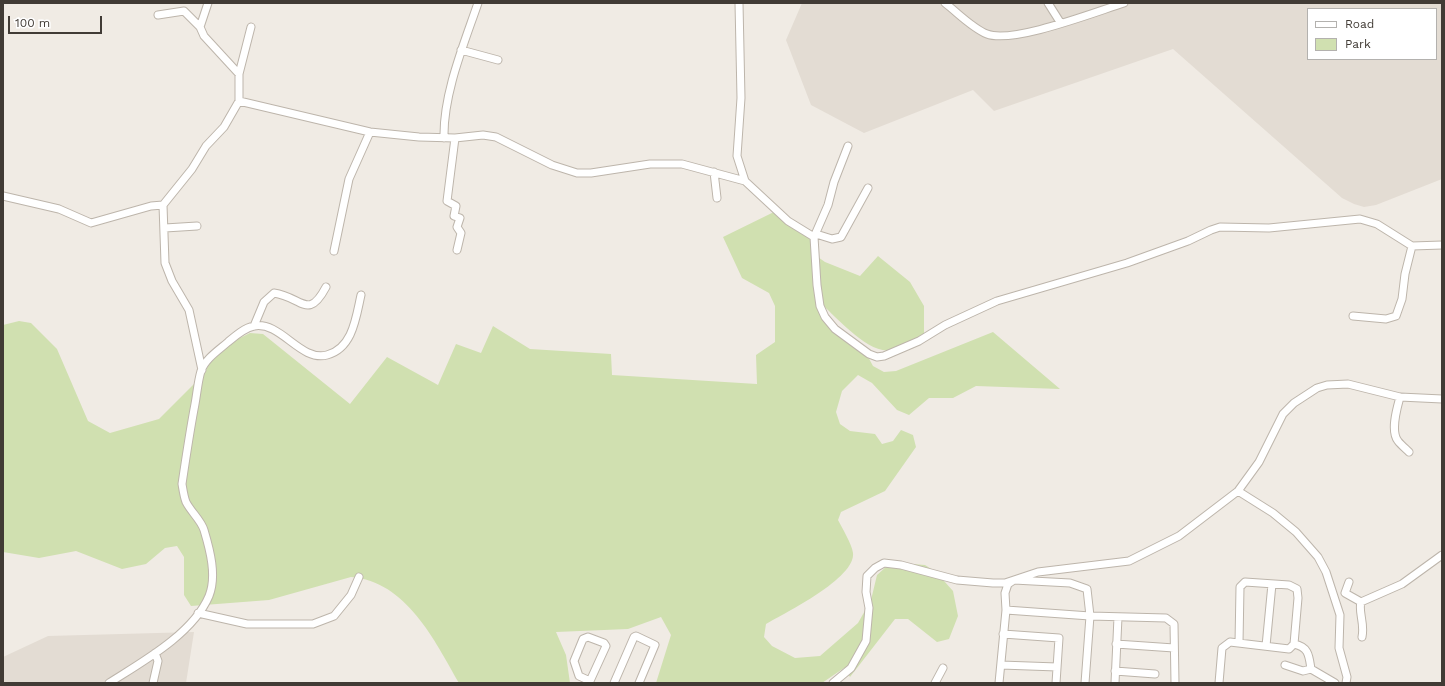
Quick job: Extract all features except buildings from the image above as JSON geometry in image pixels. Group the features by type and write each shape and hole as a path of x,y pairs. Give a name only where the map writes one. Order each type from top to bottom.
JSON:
{"street":[{"path":"200,27 208,3"},
{"path":"739,3 741,98 737,156 745,181"},
{"path":"945,3 977,29 999,37 1031,32 1124,3"},
{"path":"1048,3 1060,22"},
{"path":"444,138 444,127 450,91 475,4"},
{"path":"158,15 184,11 200,27 204,36 239,74"},
{"path":"109,683 156,653 174,639 198,613 209,596 213,576 203,528 186,502 182,484 202,370 189,310 172,281 165,264 165,228 163,205 192,169 206,146 224,127 239,101 241,82 239,74 251,27"},
{"path":"461,50 498,60"},
{"path":"239,101 370,132 444,138 483,135 496,137 552,165 577,173 591,173 650,164 682,164 745,181 788,221 815,235 832,239 841,237 868,188"},
{"path":"334,251 349,179 370,132"},
{"path":"455,138 447,201 456,206 454,216 460,218 457,227 461,233 457,250"},
{"path":"848,146 834,182 828,205 815,235 817,285 820,306 835,329 870,354 877,357 884,356 919,341 945,325 997,301 1127,263 1188,241 1211,230 1220,228 1269,228 1360,218 1370,220 1388,229 1412,246 1442,245"},
{"path":"714,172 717,198"},
{"path":"3,196 59,209 91,223 151,206 163,205"},
{"path":"165,228 197,226"},
{"path":"1353,316 1386,319 1396,316 1402,299 1405,274 1412,246"},
{"path":"254,326 264,302 274,294 284,295 305,305 311,306 316,303 326,287"},
{"path":"202,370 214,354 237,334 254,326 265,327 282,335 306,352 319,357 333,353 348,339 353,329 361,295"},
{"path":"833,683 851,668 866,640 869,608 866,592 867,576 875,568 884,563 901,565 957,580 1005,583 1038,572 1129,561 1180,536 1238,491 1259,462 1284,414 1304,395 1317,388 1336,384 1348,384 1400,397 1442,399"},
{"path":"1400,397 1395,417 1395,434 1398,441 1410,452"},
{"path":"1238,491 1273,513 1296,532 1318,557 1326,572 1340,615 1339,648 1347,677 1346,683"},
{"path":"1361,602 1402,584 1442,555"},
{"path":"198,613 247,624 313,624 334,616 348,599 359,577"},
{"path":"999,683 1006,610 1005,593 1008,584 1014,580 1081,586 1087,589 1090,616 1085,683"},
{"path":"1219,683 1222,648 1230,642 1289,649 1294,644 1298,598 1297,589 1289,585 1245,582 1240,587 1239,643"},
{"path":"1349,582 1344,593 1361,602"},
{"path":"1266,646 1272,584"},
{"path":"1361,602 1359,611 1363,620 1362,637"},
{"path":"1006,610 1090,616 1166,618 1174,624 1175,683"},
{"path":"1115,683 1118,617"},
{"path":"1003,634 1059,638 1056,683"},
{"path":"614,683 634,637 636,636 655,645 639,683"},
{"path":"588,637 604,643 606,646 591,682 579,676 574,661 583,639 588,637"},
{"path":"1116,644 1174,648"},
{"path":"1294,644 1306,649 1311,669"},
{"path":"153,683 158,661 156,653"},
{"path":"1285,664 1303,671 1311,669 1335,683"},
{"path":"1001,665 1057,667"},
{"path":"935,683 943,668"},
{"path":"1115,671 1155,674"}],"shaded area":[{"path":"802,3 1442,3 1442,179 1376,205 1364,207 1342,198 1173,49 994,111 973,90 864,133 811,105 786,40"},
{"path":"194,632 186,683 3,683 3,657 48,636"}],"green space":[{"path":"778,210 813,237 815,255 825,262 860,276 878,256 910,282 924,306 924,334 891,350 882,350 862,340 842,324 818,301 826,324 867,355 873,366 884,372 896,371 993,332 1060,389 976,386 953,398 929,398 909,415 897,410 872,383 858,375 842,391 836,412 840,424 850,431 875,434 882,444 893,441 901,430 913,435 916,447 885,491 841,512 838,520 849,541 853,553 851,563 843,573 832,584 818,594 766,624 764,637 772,646 795,658 820,656 858,623 871,600 877,575 887,566 899,563 925,565 936,572 953,591 958,616 949,639 937,642 908,619 895,619 850,677 844,668 822,683 656,683 671,635 661,617 628,629 556,632 566,655 570,683 459,683 440,649 417,616 403,601 388,589 370,581 351,577 269,600 191,606 184,595 184,557 177,546 165,548 146,564 122,569 76,551 39,558 3,552 3,325 19,321 31,323 57,349 88,421 110,433 159,419 205,373 210,361 228,344 250,333 263,334 350,404 387,357 438,385 456,344 481,353 493,326 530,349 611,354 612,375 757,384 756,355 775,342 775,306 769,293 742,278 723,237"}]}
